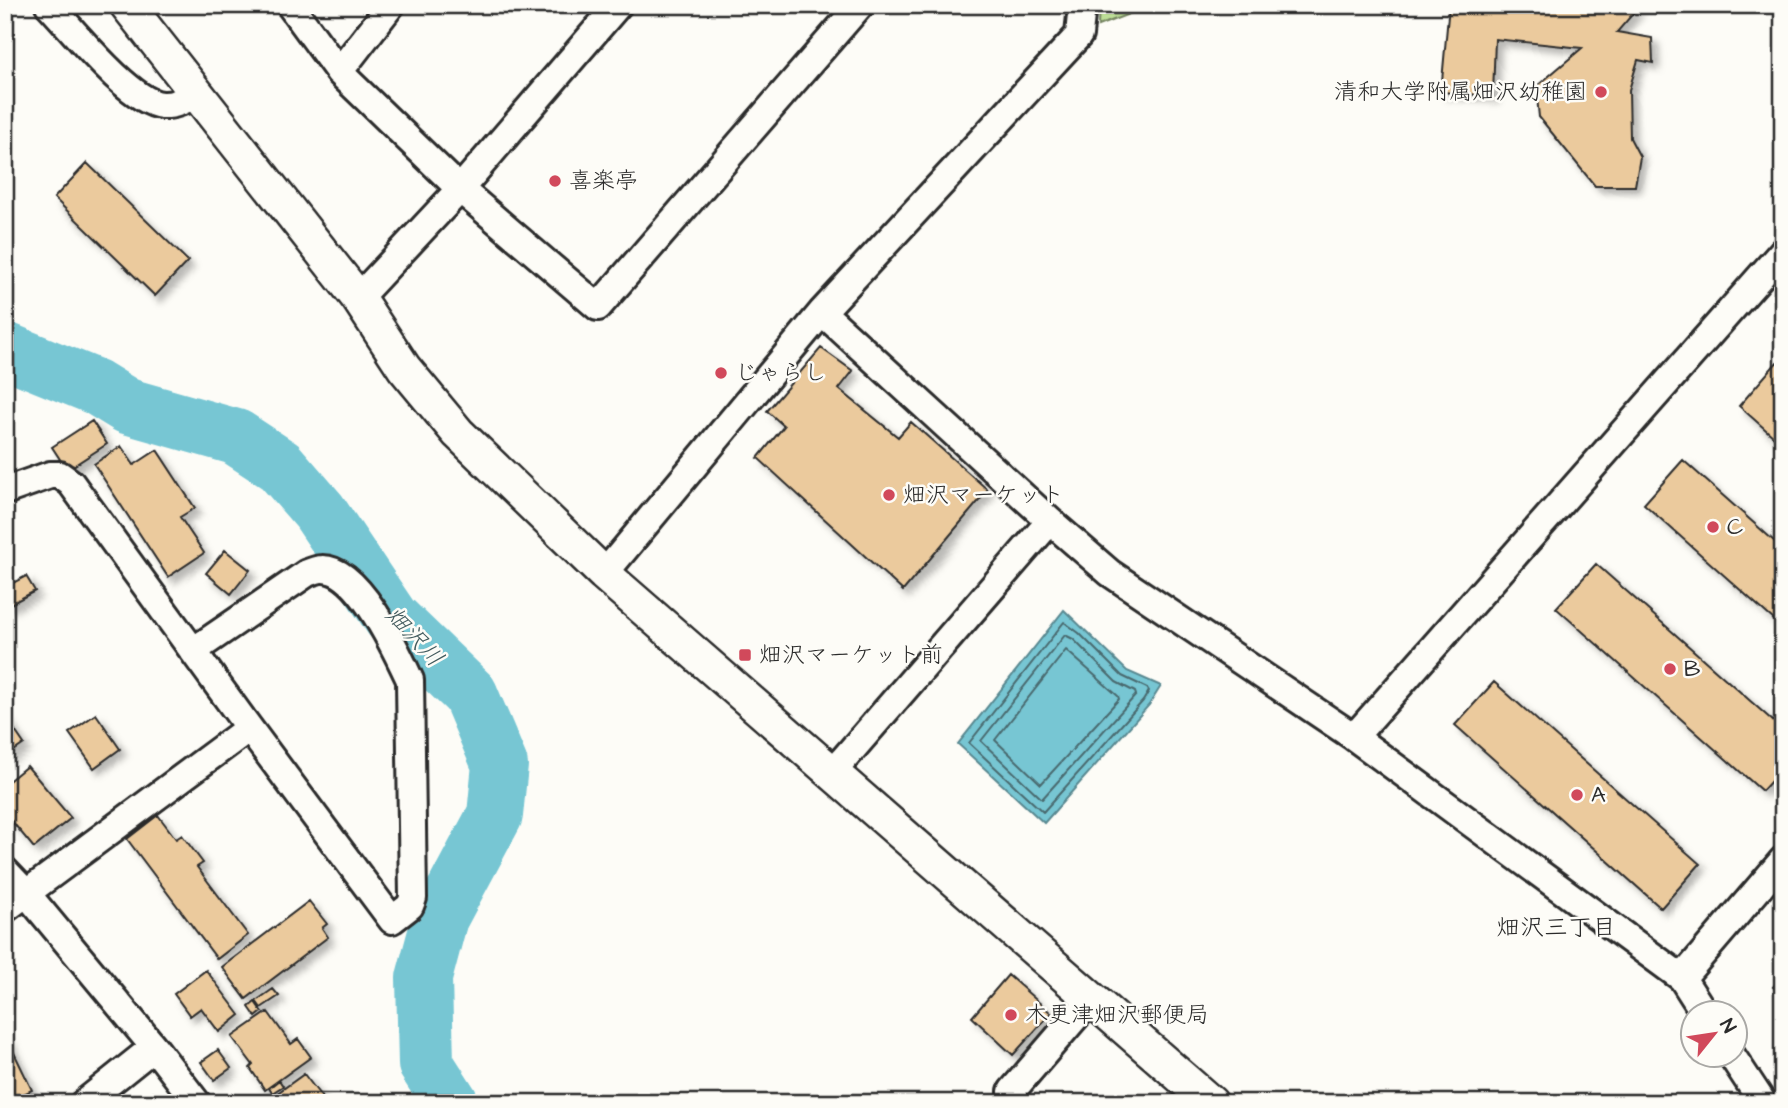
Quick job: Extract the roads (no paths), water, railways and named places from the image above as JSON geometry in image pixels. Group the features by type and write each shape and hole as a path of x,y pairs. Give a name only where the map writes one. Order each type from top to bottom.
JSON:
{"street":[{"path":"49,5 126,86 144,100 163,105 180,102 198,94"},
{"path":"127,5 358,298 404,368 458,433 604,574 1210,1103"},
{"path":"290,5 339,72 460,189 598,307 860,5"},
{"path":"339,72 391,5"},
{"path":"358,298 460,189 618,5"},
{"path":"604,574 822,312 1079,35 1082,5"},
{"path":"1354,737 1783,251"},
{"path":"822,312 1110,573 1354,737 1682,978 1696,1000"},
{"path":"5,491 50,475 60,475 71,483 193,651 249,728 392,920 411,906 410,680 373,608 344,578 324,569 307,573 193,651"},
{"path":"831,774 1050,521"},
{"path":"5,909 249,728"},
{"path":"1682,978 1783,860"},
{"path":"5,872 27,894 197,1103"},
{"path":"1012,1103 1012,1091 1090,999"},
{"path":"85,1103 154,1047"},
{"path":"1742,1070 1763,1103"}],"water":[{"path":"1064,610 1127,671 1161,686 1149,705 1044,823 958,744"}],"waterway":[{"name":"畑沢川","path":"5,350 96,387 127,406 236,437 280,466 319,511 391,618 470,694 500,765 495,815 440,918 424,978 426,1064 451,1103"}],"place":[{"name":"清和大学附属畑沢幼稚園","path":"1601,92"},
{"name":"喜楽亭","path":"555,181"},
{"name":"じゃらし","path":"721,373"},
{"name":"畑沢マーケット","path":"889,495"},
{"name":"C","path":"1713,527"},
{"name":"畑沢マーケット前","path":"745,655"},
{"name":"B","path":"1670,669"},
{"name":"A","path":"1577,795"},
{"name":"木更津畑沢郵便局","path":"1011,1015"}],"district":[{"name":"畑沢三丁目","path":"1556,928"}]}
